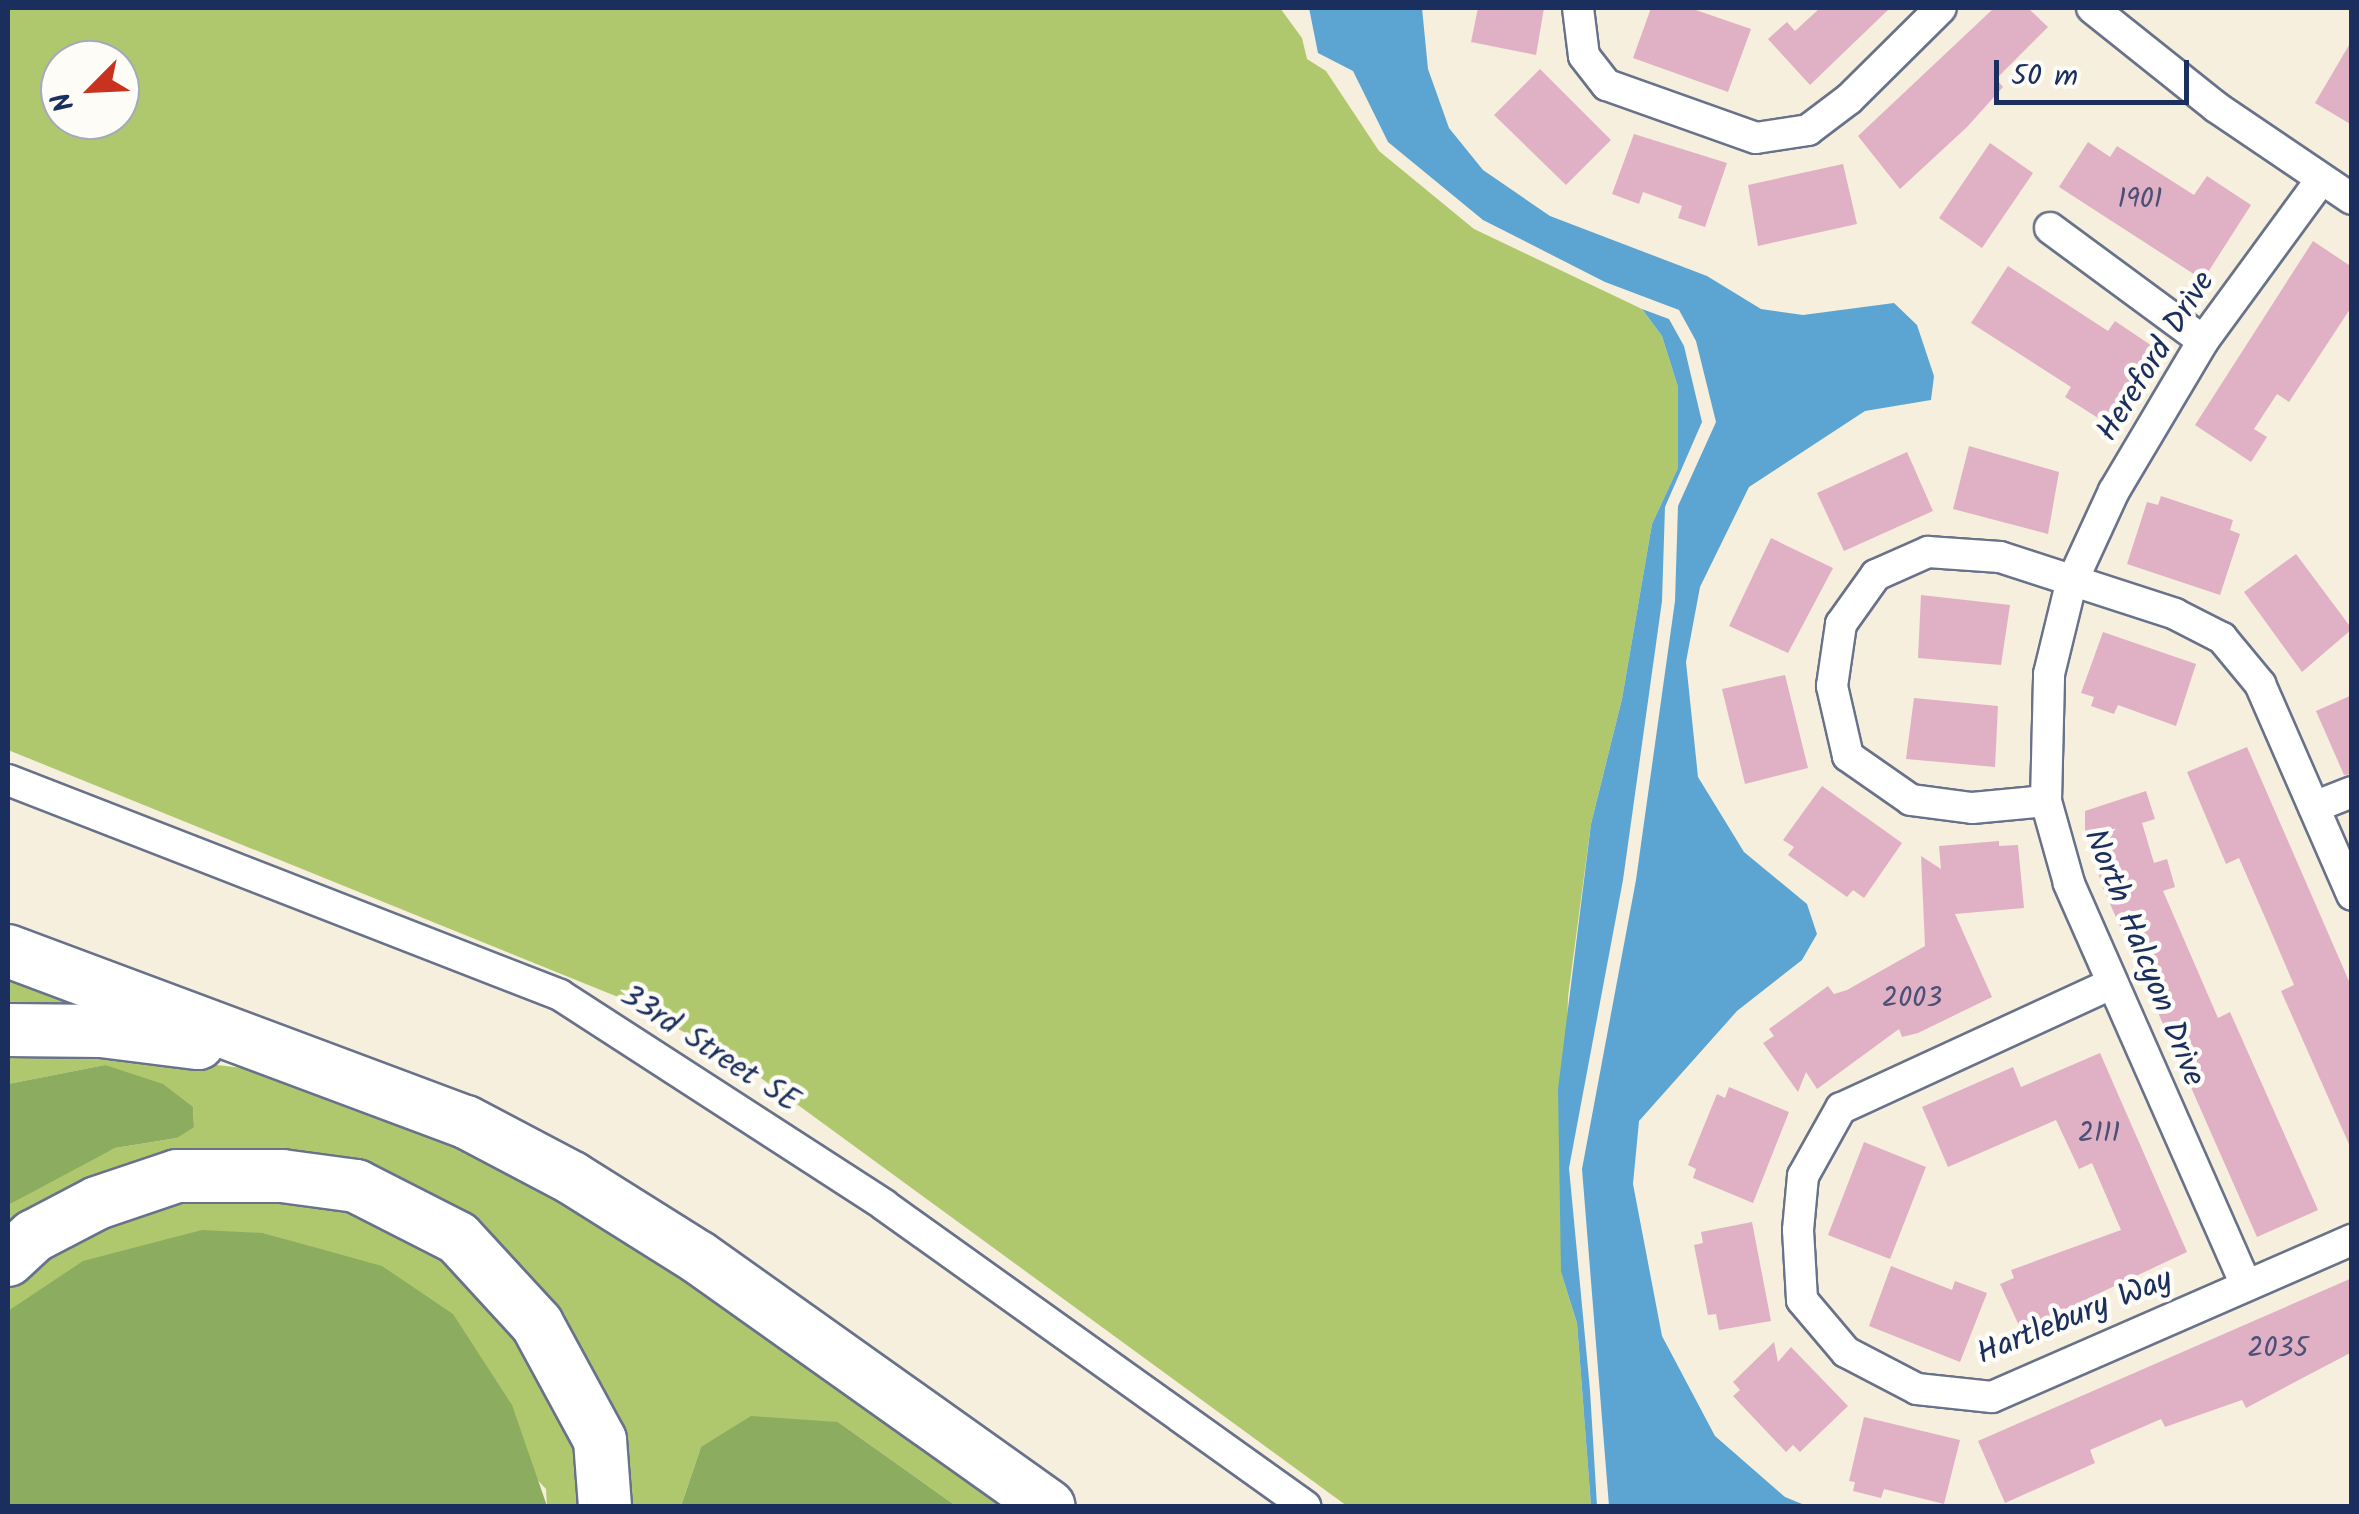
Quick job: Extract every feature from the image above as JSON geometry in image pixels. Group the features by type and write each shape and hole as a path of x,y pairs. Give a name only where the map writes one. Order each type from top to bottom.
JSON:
{"highway":[{"path":"8,950 466,1122 572,1178 698,1258 1048,1506"},
{"path":"8,1030 101,1031 284,1054"},
{"path":"8,1260 34,1236 98,1202 177,1176 282,1176 356,1186 458,1238 537,1324 600,1440 605,1506"}],"street":[{"path":"1578,8 1584,56 1607,85 1756,138 1808,130 1849,100 1941,8"},
{"path":"2092,8 2216,107 2352,199"},
{"name":"Hereford Drive","path":"2072,584 2114,492 2202,341 2321,180"},
{"path":"2050,228 2202,341"},
{"path":"2046,800 1972,808 1911,800 1848,756 1832,686 1841,624 1876,575 1928,552 2000,557 2072,584 2174,614 2222,638 2260,684 2352,895"},
{"name":"North Halcyon Drive","path":"2072,584 2049,674 2046,800 2109,985 2246,1285"},
{"name":"33rd Street SE","path":"8,780 560,995 884,1205 1305,1506"},
{"path":"2314,807 2352,792"},
{"name":"Hartlebury Way","path":"2109,985 1841,1108 1803,1176 1802,1300 1846,1352 1917,1389 1992,1397 2352,1240"}],"green space":[{"path":"8,8 1280,8 1302,38 1307,59 1326,71 1379,151 1474,229 1642,309 1662,336 1678,387 1678,468 1652,524 1622,699 1591,824 1568,997 1561,1272 1577,1323 1591,1506 1347,1506 739,1062 623,999 8,750"},
{"path":"8,965 104,1001 8,1015"},
{"path":"8,1041 286,1073 529,1167 1020,1506 956,1506 838,1422 701,1447 681,1506 630,1506 556,1319 279,1163 8,1245 8,1205 35,1187 115,1148 177,1138 194,1126 193,1107 105,1065 8,1084"},
{"path":"105,1065 163,1084 193,1107 194,1127 177,1138 115,1148 8,1205 8,1084"},
{"path":"143,1199 310,1200 368,1217 426,1244 489,1294 566,1408 594,1506 547,1506 546,1489 321,1250 263,1233 8,1311 8,1277"},
{"path":"202,1230 263,1233 382,1266 453,1314 512,1405 547,1506 8,1506 8,1311 83,1261"},
{"path":"751,1416 838,1422 956,1506 681,1506 701,1447"}],"water":[{"path":"1309,8 1422,8 1428,69 1449,128 1483,170 1550,216 1707,276 1761,309 1803,315 1894,303 1917,325 1934,376 1931,400 1865,411 1749,487 1700,587 1686,662 1698,777 1744,852 1807,904 1817,934 1802,960 1737,1011 1639,1121 1633,1184 1662,1336 1715,1436 1785,1497 1807,1506 1609,1506 1582,1169 1636,880 1675,601 1678,506 1716,422 1696,341 1679,310 1605,282 1483,220 1388,142 1353,71 1318,53"},
{"path":"1642,309 1669,319 1684,346 1702,422 1665,507 1662,601 1623,880 1569,1168 1590,1390 1597,1506 1591,1506 1577,1323 1561,1272 1558,1089 1591,824 1622,699 1652,524 1678,468 1678,387 1662,336"}],"building":[{"path":"1478,8 1544,8 1536,55 1471,42"},
{"path":"1651,8 1690,8 1751,29 1728,92 1633,58"},
{"path":"1820,8 1890,8 1810,85 1768,39 1787,22 1795,31"},
{"path":"1994,8 2028,8 2048,27 1996,79 2003,87 1967,127 1900,189 1858,136"},
{"path":"2352,40 2352,125 2315,103"},
{"path":"1540,69 1611,140 1566,185 1494,115"},
{"path":"1634,134 1727,163 1705,227 1678,218 1682,206 1643,192 1639,204 1612,194"},
{"path":"2088,142 2110,157 2117,146 2194,195 2207,176 2251,205 2203,280 2059,187"},
{"path":"1990,143 2033,173 1982,248 1939,218"},
{"path":"1843,164 1857,224 1758,246 1748,185"},
{"path":"2313,241 2352,267 2352,306 2289,402 2277,394 2254,429 2267,437 2251,462 2195,425"},
{"path":"2008,266 2108,331 2115,321 2158,350 2109,425 2065,397 2071,387 1971,323"},
{"path":"1969,446 2059,472 2048,534 1953,509"},
{"path":"1907,452 1933,511 1844,551 1817,493"},
{"path":"2161,496 2233,520 2230,530 2240,534 2220,595 2127,564 2147,502 2158,505"},
{"path":"1771,538 1833,568 1788,653 1729,626"},
{"path":"2296,554 2352,629 2302,672 2244,592"},
{"path":"1921,595 2010,605 2001,665 1918,658"},
{"path":"2103,632 2196,664 2176,726 2118,705 2114,714 2091,706 2094,697 2081,693"},
{"path":"1785,675 1808,768 1745,784 1722,689"},
{"path":"2352,695 2352,774 2344,775 2316,711"},
{"path":"1914,698 1998,706 1995,767 1906,759"},
{"path":"2247,747 2352,988 2352,1151 2281,991 2294,985 2267,922 2239,858 2226,864 2187,772"},
{"path":"1822,786 1902,843 1864,898 1853,890 1847,897 1788,855 1794,847 1783,840"},
{"path":"2146,791 2155,819 2142,823 2154,863 2167,859 2175,887 2163,891 2218,1018 2230,1012 2318,1210 2257,1237 2103,888 2085,831 2085,811"},
{"path":"1999,841 1999,846 2018,845 2024,908 1955,914 1992,997 1918,1033 1902,1037 1899,1029 1817,1089 1806,1072 1798,1092 1763,1043 1774,1036 1769,1029 1828,986 1834,994 1847,990 1925,946 1921,856 1941,869 1939,846"},
{"path":"2100,1053 2187,1252 2021,1330 2000,1284 2014,1278 2011,1270 2121,1230 2092,1163 2079,1169 2056,1120 1948,1167 1922,1107 2013,1067 2021,1087"},
{"path":"1729,1087 1789,1112 1753,1203 1693,1178 1696,1169 1688,1165 1717,1094 1725,1098"},
{"path":"1864,1142 1926,1167 1890,1259 1828,1235"},
{"path":"1752,1222 1771,1321 1719,1330 1716,1314 1708,1315 1694,1245 1703,1243 1701,1232"},
{"path":"1891,1266 1952,1290 1955,1281 1987,1293 1960,1362 1869,1326"},
{"path":"2352,1278 2352,1352 2246,1408 2242,1400 2165,1427 2161,1419 2090,1450 2095,1463 2005,1503 1978,1441"},
{"path":"1774,1342 1778,1362 1791,1347 1848,1406 1800,1452 1793,1445 1786,1452 1733,1396 1740,1390 1733,1382"},
{"path":"1864,1417 1960,1440 1944,1504 1884,1489 1881,1498 1853,1491 1855,1482 1849,1481"}]}
